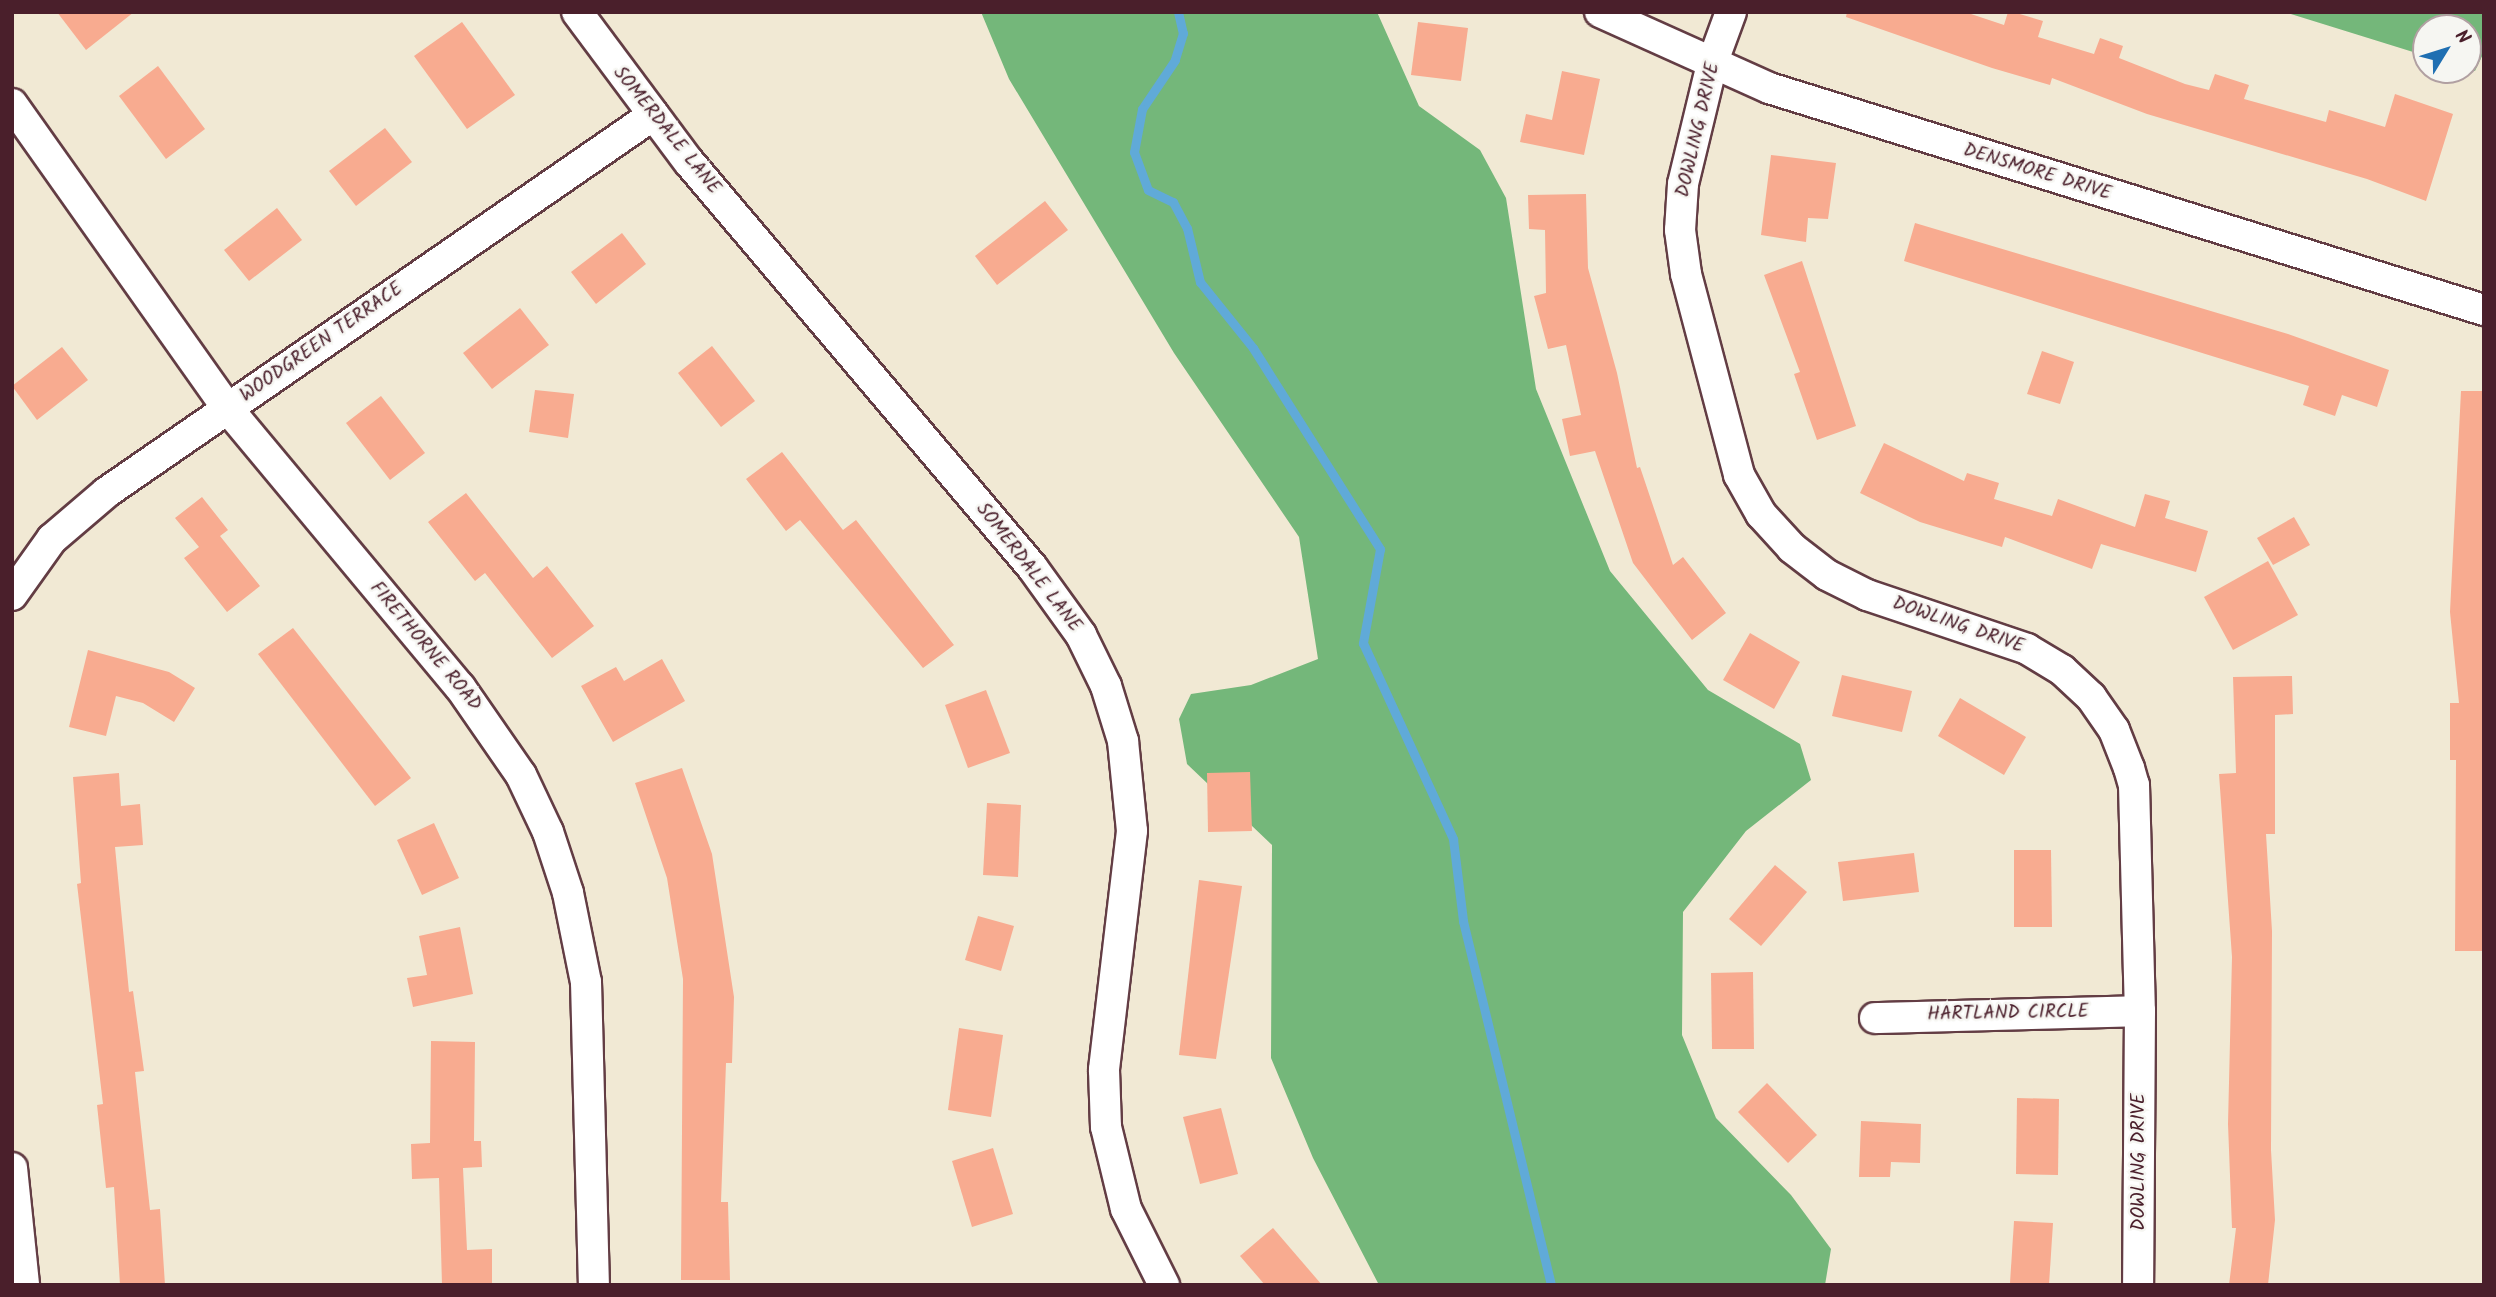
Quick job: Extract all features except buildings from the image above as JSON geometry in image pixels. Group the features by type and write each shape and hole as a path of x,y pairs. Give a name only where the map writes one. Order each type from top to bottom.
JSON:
{"street":[{"name":"SOMERDALE LANE","path":"577,12 653,115 1031,567 1081,635 1106,686 1123,741 1132,831 1104,1070 1106,1127 1126,1209 1164,1285"},
{"name":"DENSMORE DRIVE","path":"1600,12 1769,88 1916,136 2484,310"},
{"name":"DOWLING DRIVE","path":"1731,12 1712,64 1683,184 1680,230 1686,274 1739,475 1761,514 1792,548 1827,575 1867,595 2027,649 2062,670 2091,697 2114,730 2134,785 2140,1011 2138,1285"},
{"name":"FIRETHORNE ROAD","path":"12,104 228,409 486,720 521,775 548,832 568,893 586,982 594,1285"},
{"name":"WOODGREEN TERRACE","path":"12,595 52,539 76,515 653,115"},
{"name":"HARTLAND CIRCLE","path":"1875,1018 2140,1011"},
{"path":"12,1168 24,1285"}],"green space":[{"path":"981,12 1377,12 1419,106 1480,150 1506,198 1536,389 1610,571 1708,690 1800,744 1811,780 1746,831 1683,912 1682,1035 1716,1118 1791,1195 1831,1249 1825,1285 1379,1285 1313,1158 1271,1058 1272,845 1187,764 1179,719 1191,694 1251,685 1318,659 1299,537 1174,353 1009,79"},
{"path":"2284,12 2484,12 2482,56 2482,14 2412,14 2412,52"}],"waterway":[{"path":"1178,12 1183,33 1175,60 1142,109 1134,152 1148,190 1173,202 1187,228 1200,282 1253,348 1380,549 1363,643 1453,839 1463,921 1551,1285"}]}
